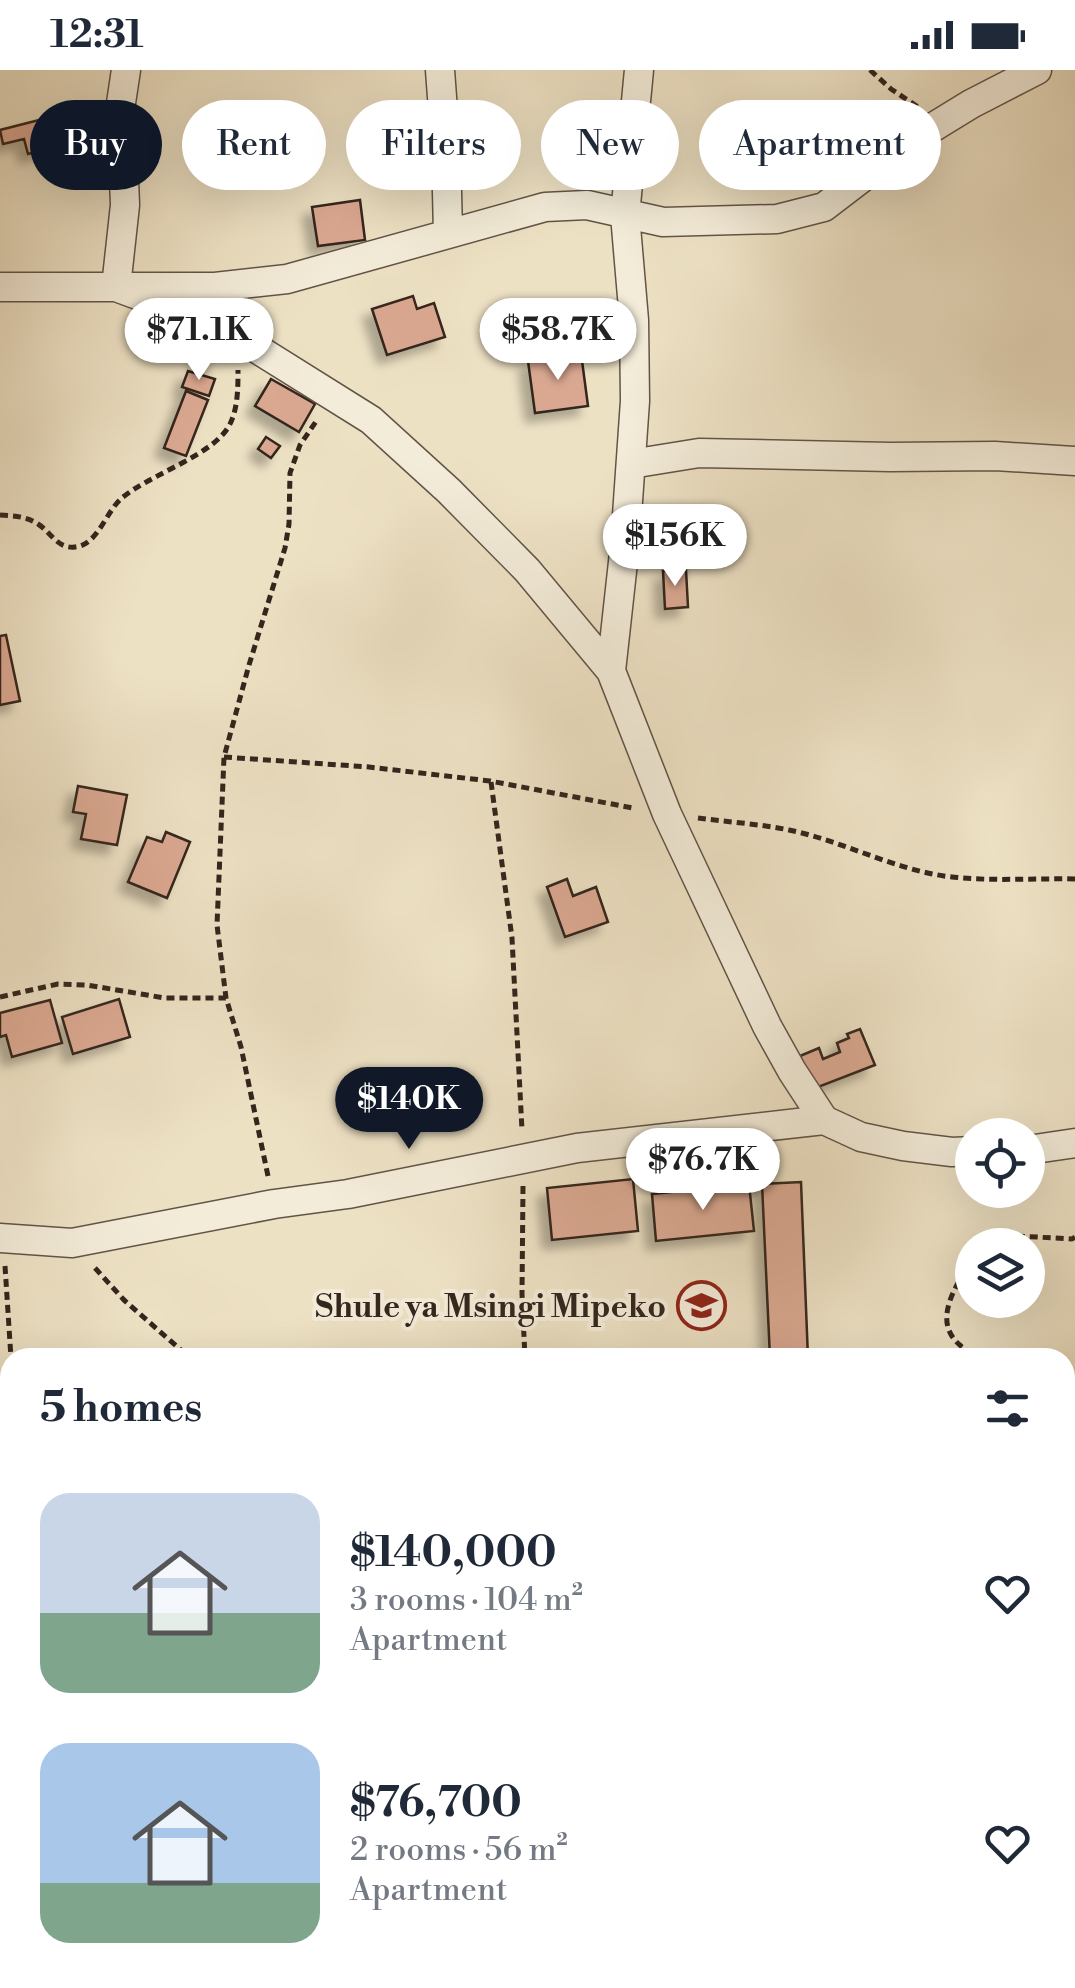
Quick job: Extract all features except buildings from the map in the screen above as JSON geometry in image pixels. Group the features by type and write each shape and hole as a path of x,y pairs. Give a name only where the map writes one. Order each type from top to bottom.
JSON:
{"street":[{"path":"116,287 124,205 121,103 126,70"},
{"path":"440,70 448,233"},
{"path":"611,671 635,401 625,215 638,70"},
{"path":"941,122 1037,70"},
{"path":"0,287 214,287 286,278 544,206 586,205 663,222 731,222 778,218 824,206 845,190"},
{"path":"116,287 219,325 371,420 527,570 611,671 667,814 767,1026 824,1120"},
{"path":"631,464 699,454 995,456 1075,461"},
{"path":"2,1238 72,1243 577,1148 824,1120 861,1137 955,1152"},
{"path":"1045,1147 1075,1143"}],"path":[{"path":"870,70 909,100"},
{"path":"0,515 23,517 39,524 59,544 72,548 86,544 119,499 206,451 230,425 238,394 238,337"},
{"path":"274,1204 226,998 217,925 224,757 285,548 290,473 300,444 334,396"},
{"path":"224,757 490,780 667,814 789,830 943,876 1075,879"},
{"path":"490,780 512,938 523,1158 525,1348"},
{"path":"0,997 58,984 165,998 226,998"},
{"path":"1045,1238 1075,1237"},
{"path":"2,1238 11,1348"},
{"path":"72,1243 124,1300 179,1348"},
{"path":"955,1289 945,1316 951,1333 964,1348"}],"place":[{"name":"Shule ya Msingi Mipeko","path":"701,1306"}]}
